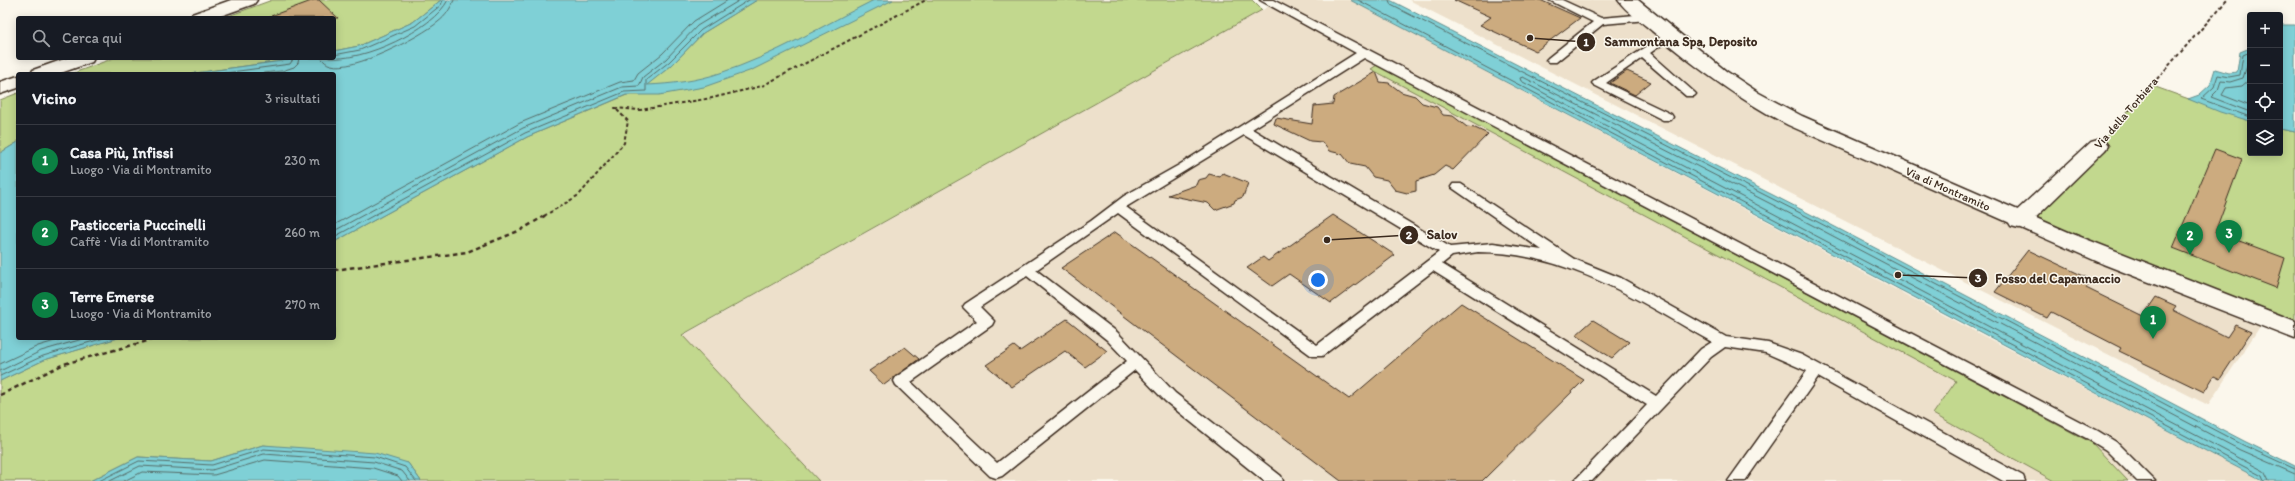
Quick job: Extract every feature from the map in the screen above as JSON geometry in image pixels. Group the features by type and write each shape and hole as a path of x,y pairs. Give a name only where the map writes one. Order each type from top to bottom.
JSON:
{"main road":[{"path":"204,16 248,0"},
{"name":"Via di Montramito","path":"1627,0 1721,76 1780,112 2019,221 2152,276 2295,330"},
{"path":"46,72 79,60"},
{"path":"0,88 16,83"},
{"name":"Via della Torbiera","path":"2019,221 2098,146"}],"lane":[{"path":"1265,0 2093,435 2110,446 2147,479"},
{"path":"1554,0 1600,21 1647,17"},
{"path":"1552,60 1600,21"},
{"path":"1667,118 1598,83 1669,35"},
{"path":"1136,361 996,472 901,381 987,320 970,308 1028,270 1128,199 1183,168 1364,53"},
{"path":"1643,53 1690,94"},
{"path":"1243,129 1448,252"},
{"path":"1457,187 1569,262"},
{"path":"1118,207 1317,352 1448,252 1467,248 1500,248 1535,254 1569,262 1616,282 1724,342 1768,348 1816,369 2017,481"},
{"path":"1432,264 1656,403"},
{"path":"1028,270 1112,336 1170,397 1275,481"},
{"path":"1582,481 1706,353 1724,342"},
{"path":"1736,481 1816,369"}],"path":[{"path":"336,270 467,252 521,230 579,195 624,143 628,121 615,108 640,110 712,98 762,86 926,0"},
{"name":"Via della Torbiera","path":"2098,146 2227,0"},
{"path":"0,395 64,364 151,340"}],"shaded area":[{"path":"1280,0 1350,0 1959,323 2263,481 819,481 682,336"},
{"path":"1409,0 1623,0 1752,96 2265,319 2208,405"}],"green space":[{"path":"272,0 441,0 413,22 359,46 336,51 336,16 228,16"},
{"path":"757,0 1252,0 1262,10 682,335 819,481 421,481 408,463 263,445 211,461 138,457 90,481 0,481 0,381 44,360 111,340 336,340 336,241 527,137 641,89 672,65 703,33"},
{"path":"109,60 289,60 202,72 76,72"},
{"path":"1377,65 2092,443 2128,481 2054,481 1933,414 1956,381 1371,69"},
{"path":"2150,85 2247,120 2247,156 2283,156 2283,130 2295,132 2295,330 2019,221 2098,146"},
{"path":"16,94 16,143 0,153 0,100"}],"water":[{"path":"441,0 757,0 703,33 672,65 647,85 684,82 720,73 759,58 798,40 874,0 893,0 752,70 704,87 659,95 626,95 527,137 336,241 336,72 202,72 289,60 336,60 336,51 359,46 413,22"},
{"path":"1350,0 1390,0 1816,217 2244,441 2295,466 2295,481 2263,481"},
{"path":"2283,25 2295,25 2295,132 2283,130"},
{"path":"2247,49 2247,120 2220,112 2188,99 2199,95 2210,85 2215,69 2229,73 2237,72 2240,52"},
{"path":"16,143 16,340 111,340 44,360 0,381 0,153"},
{"path":"263,445 375,453 408,463 421,481 90,481 138,457 211,461"}],"building":[{"path":"314,0 319,0 336,16 271,16"},
{"path":"1454,0 1540,0 1580,18 1536,51 1480,25 1491,17"},
{"path":"1627,71 1651,82 1635,95 1610,83"},
{"path":"1376,72 1380,82 1389,83 1401,92 1415,96 1422,103 1437,107 1443,115 1453,116 1467,127 1475,128 1488,134 1453,170 1445,166 1434,175 1416,181 1416,191 1407,193 1395,190 1387,180 1373,177 1365,167 1350,164 1342,154 1329,151 1322,142 1310,141 1274,124 1276,118 1312,124 1314,106 1333,104 1334,97"},
{"path":"2215,149 2242,159 2215,232 2285,258 2276,288 2173,248"},
{"path":"1223,173 1248,183 1243,197 1235,200 1234,203 1215,210 1208,203 1168,195 1196,185 1198,180 1206,178 1209,174 1220,177"},
{"path":"1333,215 1395,255 1331,303 1289,274 1272,286 1247,268 1263,257 1268,261"},
{"path":"1115,232 1349,399 1461,303 1584,380 1482,481 1341,481 1061,268"},
{"path":"2028,250 2092,280 2086,288 2143,316 2156,297 2176,306 2173,310 2227,337 2235,325 2251,332 2220,379 2214,376 2204,392 2119,351 2121,348 2051,312 2047,318 1995,292"},
{"path":"1067,319 1107,351 1085,367 1065,351 1012,387 986,365 1014,346 1020,351"},
{"path":"1593,320 1629,342 1612,358 1576,335"},
{"path":"905,347 919,359 884,385 869,371"}],"place":[{"name":"Sammontana Spa, Deposito","path":"1530,38"},
{"name":"Salov","path":"1327,240"},
{"name":"Terre Emerse","path":"2229,253"},
{"name":"Pasticceria Puccinelli","path":"2190,255"},
{"name":"Fosso del Capannaccio","path":"1898,275"},
{"name":"Casa Più, Infissi","path":"2153,339"}]}
